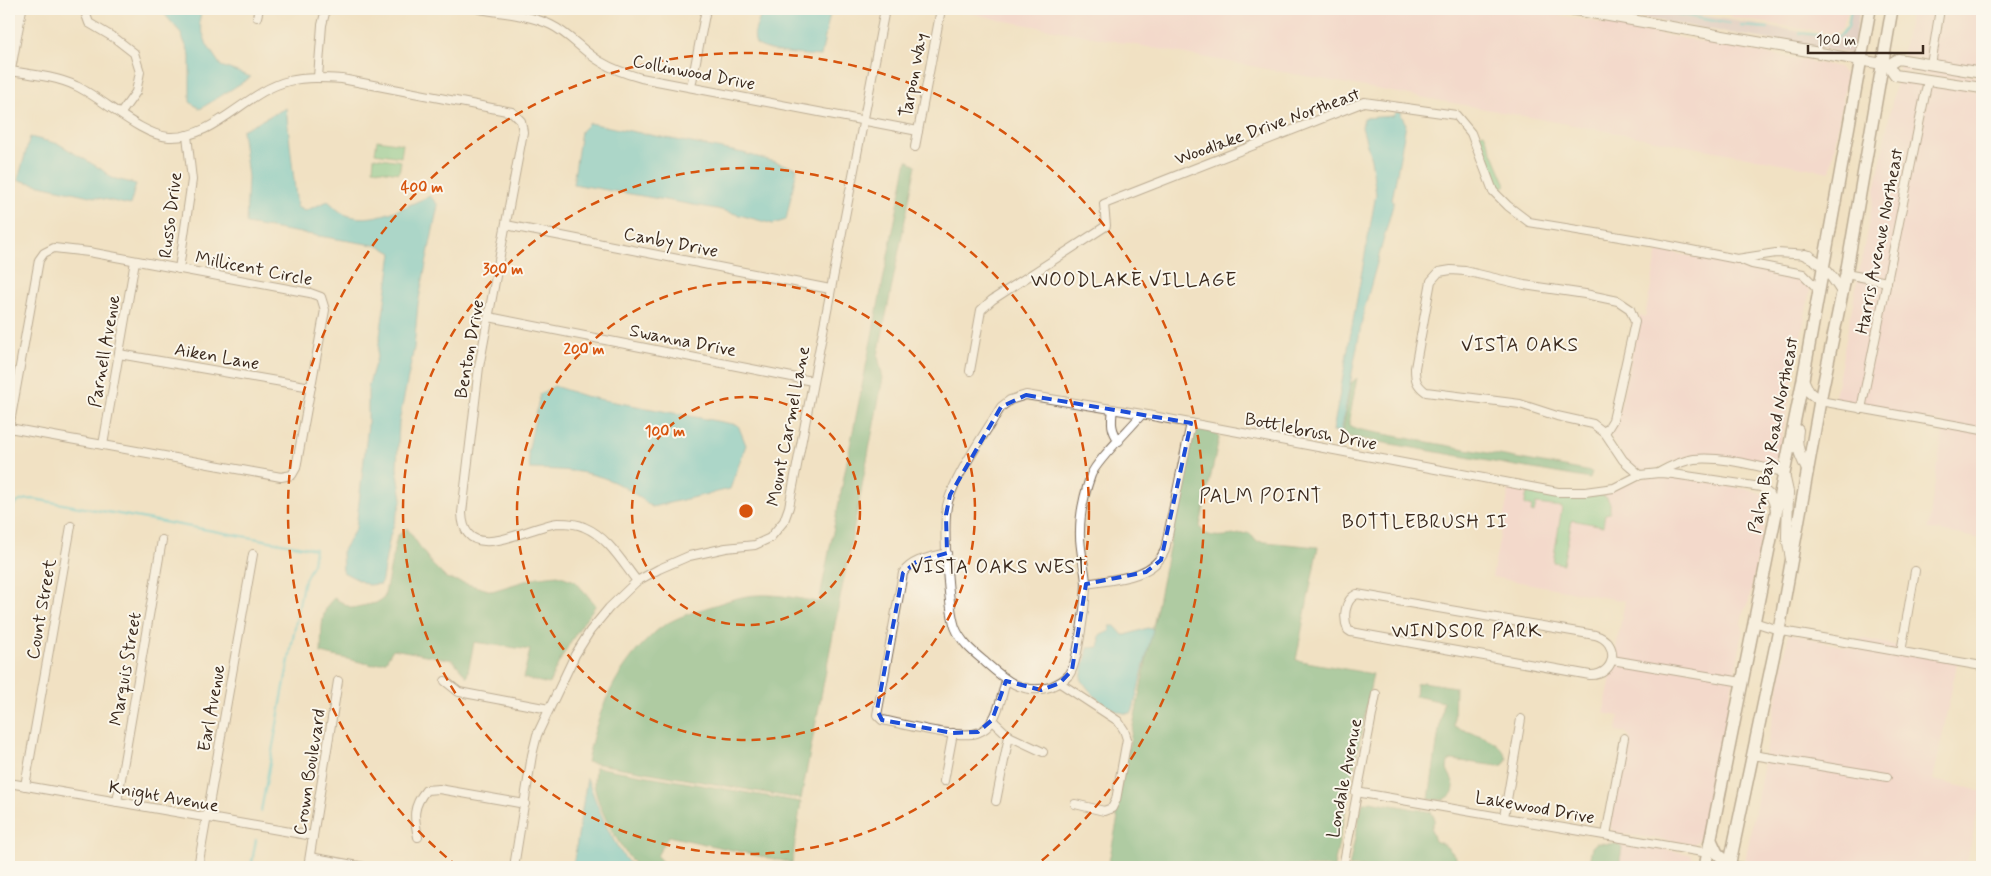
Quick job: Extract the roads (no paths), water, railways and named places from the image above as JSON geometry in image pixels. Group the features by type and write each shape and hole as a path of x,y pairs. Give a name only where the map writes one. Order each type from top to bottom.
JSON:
{"main road":[{"name":"Palm Bay Road Northeast","path":"1705,867 1803,379 1870,9"},
{"path":"1726,866 1779,630 1820,402 1885,64 1892,9"},
{"path":"1711,840 1726,866"},
{"path":"1708,853 1726,866"}],"street":[{"path":"21,9 9,73 33,74 76,85 152,132 169,137 187,135 206,128 264,92 288,81 318,77 322,25 326,9"},
{"path":"84,9 89,23 116,39 134,53 140,72 136,92 121,113"},
{"path":"257,18 259,9"},
{"name":"Collinwood Drive","path":"479,9 551,24 568,35 600,62 620,72 918,131"},
{"path":"691,87 706,9"},
{"name":"Mount Carmel Lane","path":"514,867 535,741 548,709 575,655 590,631 637,581 689,556 726,548 755,545 770,538 784,521 789,507 885,9"},
{"name":"Tarpon Way","path":"915,147 941,9"},
{"path":"1569,9 1885,64 1898,59 1982,73"},
{"path":"1931,65 1940,9"},
{"path":"1885,64 1895,75 1982,88"},
{"name":"Benton Drive","path":"318,77 342,79 512,112 521,121 523,132 490,317 479,367 462,527 471,539 486,543 558,523 584,526 603,538 637,581"},
{"name":"Harris Avenue Northeast","path":"1861,409 1928,80"},
{"name":"Woodlake Drive Northeast","path":"970,371 981,310 992,300 1106,226 1104,204 1364,102 1456,115 1471,133 1493,190 1508,206 1529,222 1650,242 1803,274 1816,287 1818,296"},
{"name":"Russo Drive","path":"179,269 192,180 187,135"},
{"name":"Canby Drive","path":"506,225 830,288"},
{"name":"Millicent Circle","path":"54,248 179,269 305,292 321,298 325,310 296,468 292,475 281,478 9,428 38,264 44,253 54,248"},
{"name":"Woodlake Drive Northeast","path":"1737,259 1776,253 1805,255"},
{"path":"1805,255 1824,263 1842,292"},
{"name":"Parnell Avenue","path":"103,445 135,261"},
{"path":"1605,433 1616,407 1635,322 1630,309 1618,301 1585,294 1524,286 1465,271 1451,270 1439,272 1432,280 1415,368 1418,386 1426,392 1520,404 1557,416 1593,424 1605,433 1623,460 1640,476"},
{"path":"1846,274 1887,282"},
{"name":"Swanna Drive","path":"490,317 812,381"},
{"name":"Aiken Lane","path":"119,354 311,387"},
{"path":"1803,379 1809,392 1820,402 1982,430"},
{"name":"Bottlebrush Drive","path":"1060,683 1041,690 1031,690 1021,688 1006,680 969,649 960,637 955,625 950,601 947,505 957,480 1001,407 1026,395 1142,414 1558,492 1585,492 1614,488 1640,476 1659,472 1693,459 1717,459 1784,472"},
{"path":"1113,409 1112,431 1119,441"},
{"path":"1075,804 1104,811 1114,805 1127,739 1118,721 1060,683 1072,670 1086,584 1079,532 1083,504 1094,469 1142,414"},
{"path":"1795,417 1798,430 1796,443 1808,472"},
{"path":"1086,584 1146,572 1161,560 1165,550 1191,423"},
{"name":"Bottlebrush Drive","path":"1659,472 1761,488 1769,494 1774,502 1775,514"},
{"path":"1784,472 1788,492 1786,537 1792,562"},
{"name":"Count Street","path":"25,786 71,526"},
{"name":"Marquis Street","path":"117,802 162,540"},
{"path":"947,553 916,562 906,568 903,573 877,714 882,720 954,733 969,734 978,732 992,720 1006,680"},
{"name":"Earl Avenue","path":"198,867 253,554"},
{"path":"1901,652 1916,571"},
{"path":"1361,594 1595,635 1605,639 1612,648 1612,660 1610,666 1601,674 1590,675 1351,632 1348,630 1345,619 1347,602 1350,597 1361,594"},
{"path":"1754,622 1779,630 1982,666"},
{"path":"1612,660 1742,682"},
{"name":"Crown Boulevard","path":"308,867 338,681"},
{"path":"445,681 459,692 548,709"},
{"name":"Londale Avenue","path":"1343,867 1376,694"},
{"path":"992,720 1009,736 1043,752"},
{"path":"1504,818 1521,720"},
{"path":"944,781 954,733"},
{"path":"996,801 1009,736"},
{"path":"1606,835 1624,738"},
{"path":"1752,755 1887,777"},
{"name":"Knight Avenue","path":"9,783 314,836"},
{"path":"418,837 415,820 417,801 426,790 439,789 525,804"},
{"name":"Lakewood Drive","path":"1356,792 1708,853"},
{"path":"310,858 364,867"},
{"path":"1726,866 1743,867"}],"water":[{"path":"160,9 202,9 199,22 207,45 221,66 251,77 200,109 190,102 190,55 180,32"},
{"path":"761,9 831,9 821,56 769,50 756,44 754,35"},
{"path":"286,108 297,207 305,211 328,201 344,214 366,218 388,213 430,196 438,205 418,304 414,348 399,422 397,468 402,499 390,536 381,584 368,585 343,572 342,552 356,528 368,425 368,387 377,357 392,253 380,246 246,224 248,177 242,130"},
{"path":"1396,112 1402,112 1401,115 1406,124 1392,200 1394,201 1364,310 1341,432 1333,431 1376,194 1371,159 1362,127 1364,118 1393,116"},
{"path":"589,123 743,153 797,168 786,220 773,224 717,209 573,184 581,131"},
{"path":"30,137 59,144 101,169 112,178 136,184 130,205 18,180"},
{"path":"554,386 588,397 738,425 746,445 730,489 652,507 623,486 595,475 566,470 530,469 528,453 540,394"},
{"path":"1110,626 1115,626 1123,635 1147,628 1153,629 1131,713 1117,711 1102,702 1089,690 1081,678 1088,648 1099,647 1099,636 1110,631"},
{"path":"587,778 611,836 632,867 573,867"}],"waterway":[{"path":"1651,9 1729,24"},
{"path":"1800,33 1838,37 1848,27 1851,9"},
{"path":"1741,26 1768,28"},
{"path":"9,510 20,501 34,499 315,549 313,563 303,584 261,811"},
{"path":"251,867 256,840"}],"district":[{"name":"WOODLAKE VILLAGE","path":"1134,279"},
{"name":"VISTA OAKS","path":"1520,344"},
{"name":"PALM POINT","path":"1261,495"},
{"name":"BOTTLEBRUSH II","path":"1425,521"},
{"name":"VISTA OAKS WEST","path":"999,566"},
{"name":"WINDSOR PARK","path":"1467,630"}]}
